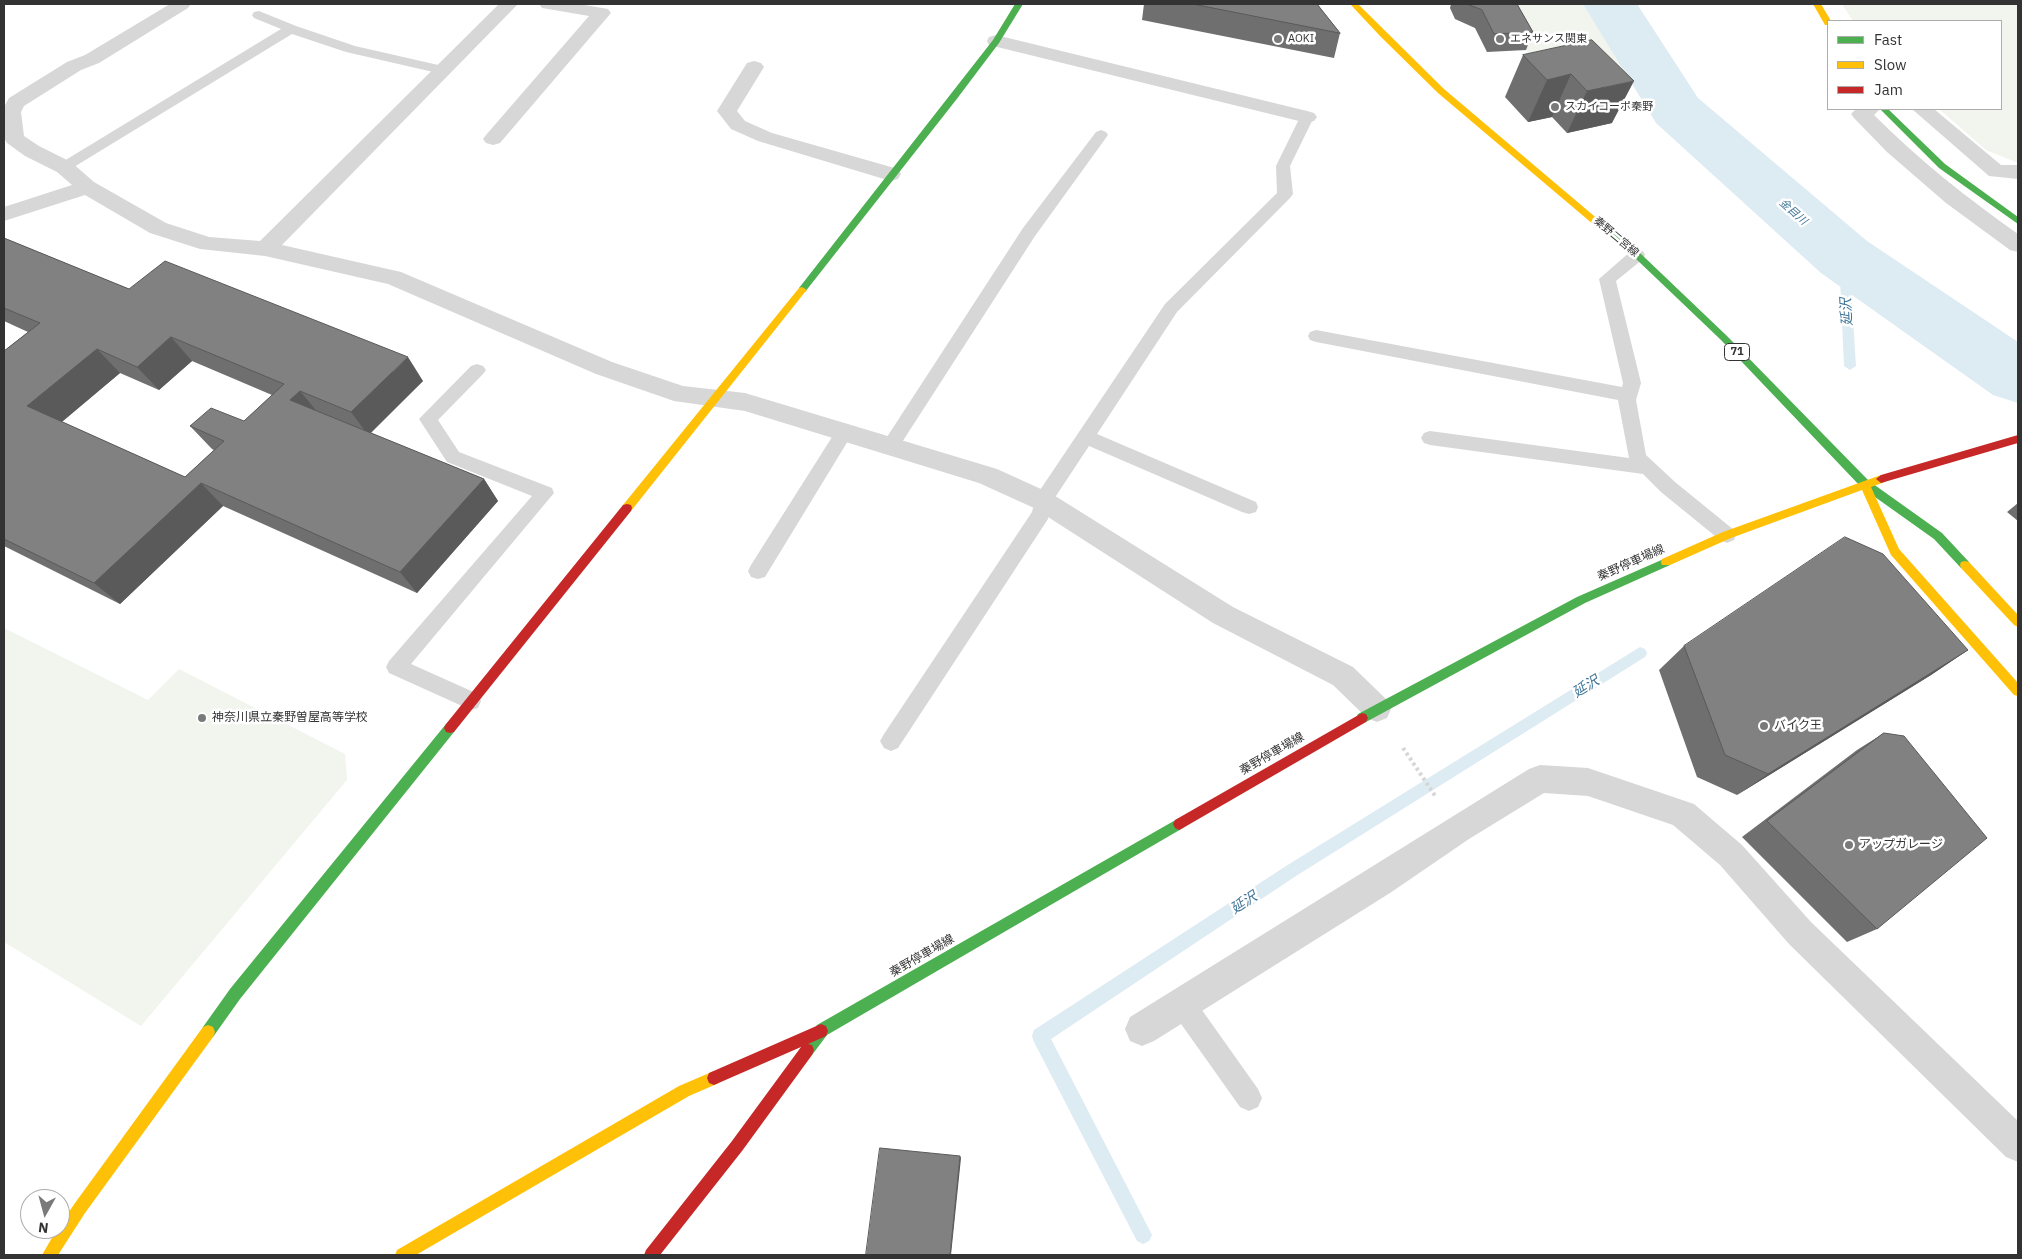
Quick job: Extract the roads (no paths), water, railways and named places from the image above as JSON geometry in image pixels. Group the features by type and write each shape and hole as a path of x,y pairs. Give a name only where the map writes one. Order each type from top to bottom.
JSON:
{"main road":[{"path":"48,1255 235,994 716,398 891,174 953,98 996,41 1019,4"},
{"name":"秦野二宮線","path":"1354,4 1392,46 1476,124 1637,255 1724,338 1866,484"},
{"path":"1817,4 1827,21"},
{"path":"1885,110 1942,166 2018,221"},
{"name":"秦野停車場線","path":"651,1255 737,1146 822,1030 1377,709 1581,600 1728,535 1866,484 2018,439"},
{"name":"71","path":"1866,484 1938,536 2018,622"},
{"name":"71","path":"1866,484 1895,552 2018,692"},
{"path":"402,1255 684,1091 822,1030"}],"street":[{"path":"182,4 92,59 74,66 10,104 14,139 32,151 64,167 87,187 158,228 208,244 265,249 393,278 604,368 682,395 746,402 846,431 988,476 1043,501 1223,615 1343,676 1377,709"},
{"path":"265,249 509,4"},
{"path":"494,139 602,13 548,4"},
{"path":"996,41 1306,117"},
{"path":"754,67 727,111 738,125 765,138 891,174"},
{"path":"1868,110 1861,114 1894,147 1953,198 2018,245"},
{"path":"1923,110 1996,171 2018,172"},
{"path":"4,214 87,187"},
{"path":"1142,1029 1379,882 1510,796 1540,779 1588,782 1683,814 1732,855 1800,933 2018,1145"}],"lane":[{"path":"259,15 291,29 351,49 442,70"},
{"path":"64,167 291,29"},
{"path":"891,741 1041,514 1043,501 1171,308 1285,194 1283,166 1306,117"},
{"path":"891,445 1029,232 1101,135"},
{"path":"1637,255 1607,279 1632,383 1627,400 1638,458 1668,486 1728,535"},
{"path":"1316,336 1629,395"},
{"path":"471,701 396,667 544,493 453,457 428,419 477,370"},
{"path":"758,571 846,431"},
{"path":"1085,437 1249,507"},
{"path":"1430,438 1648,468"},
{"path":"1183,1005 1249,1098"}],"waterway":[{"name":"金目川","path":"1610,4 1677,110 1844,257 2018,377"},
{"name":"延沢","path":"1844,257 1850,366"},
{"name":"延沢","path":"1143,1235 1040,1036 1291,871 1640,653"}],"place":[{"name":"AOKI","path":"1278,39"},
{"name":"エネサンス関東","path":"1500,39"},
{"name":"スカイコーポ秦野","path":"1555,107"},
{"name":"神奈川県立秦野曽屋高等学校","path":"202,718"},
{"name":"バイク王","path":"1764,726"},
{"name":"アップガレージ","path":"1849,845"}]}
